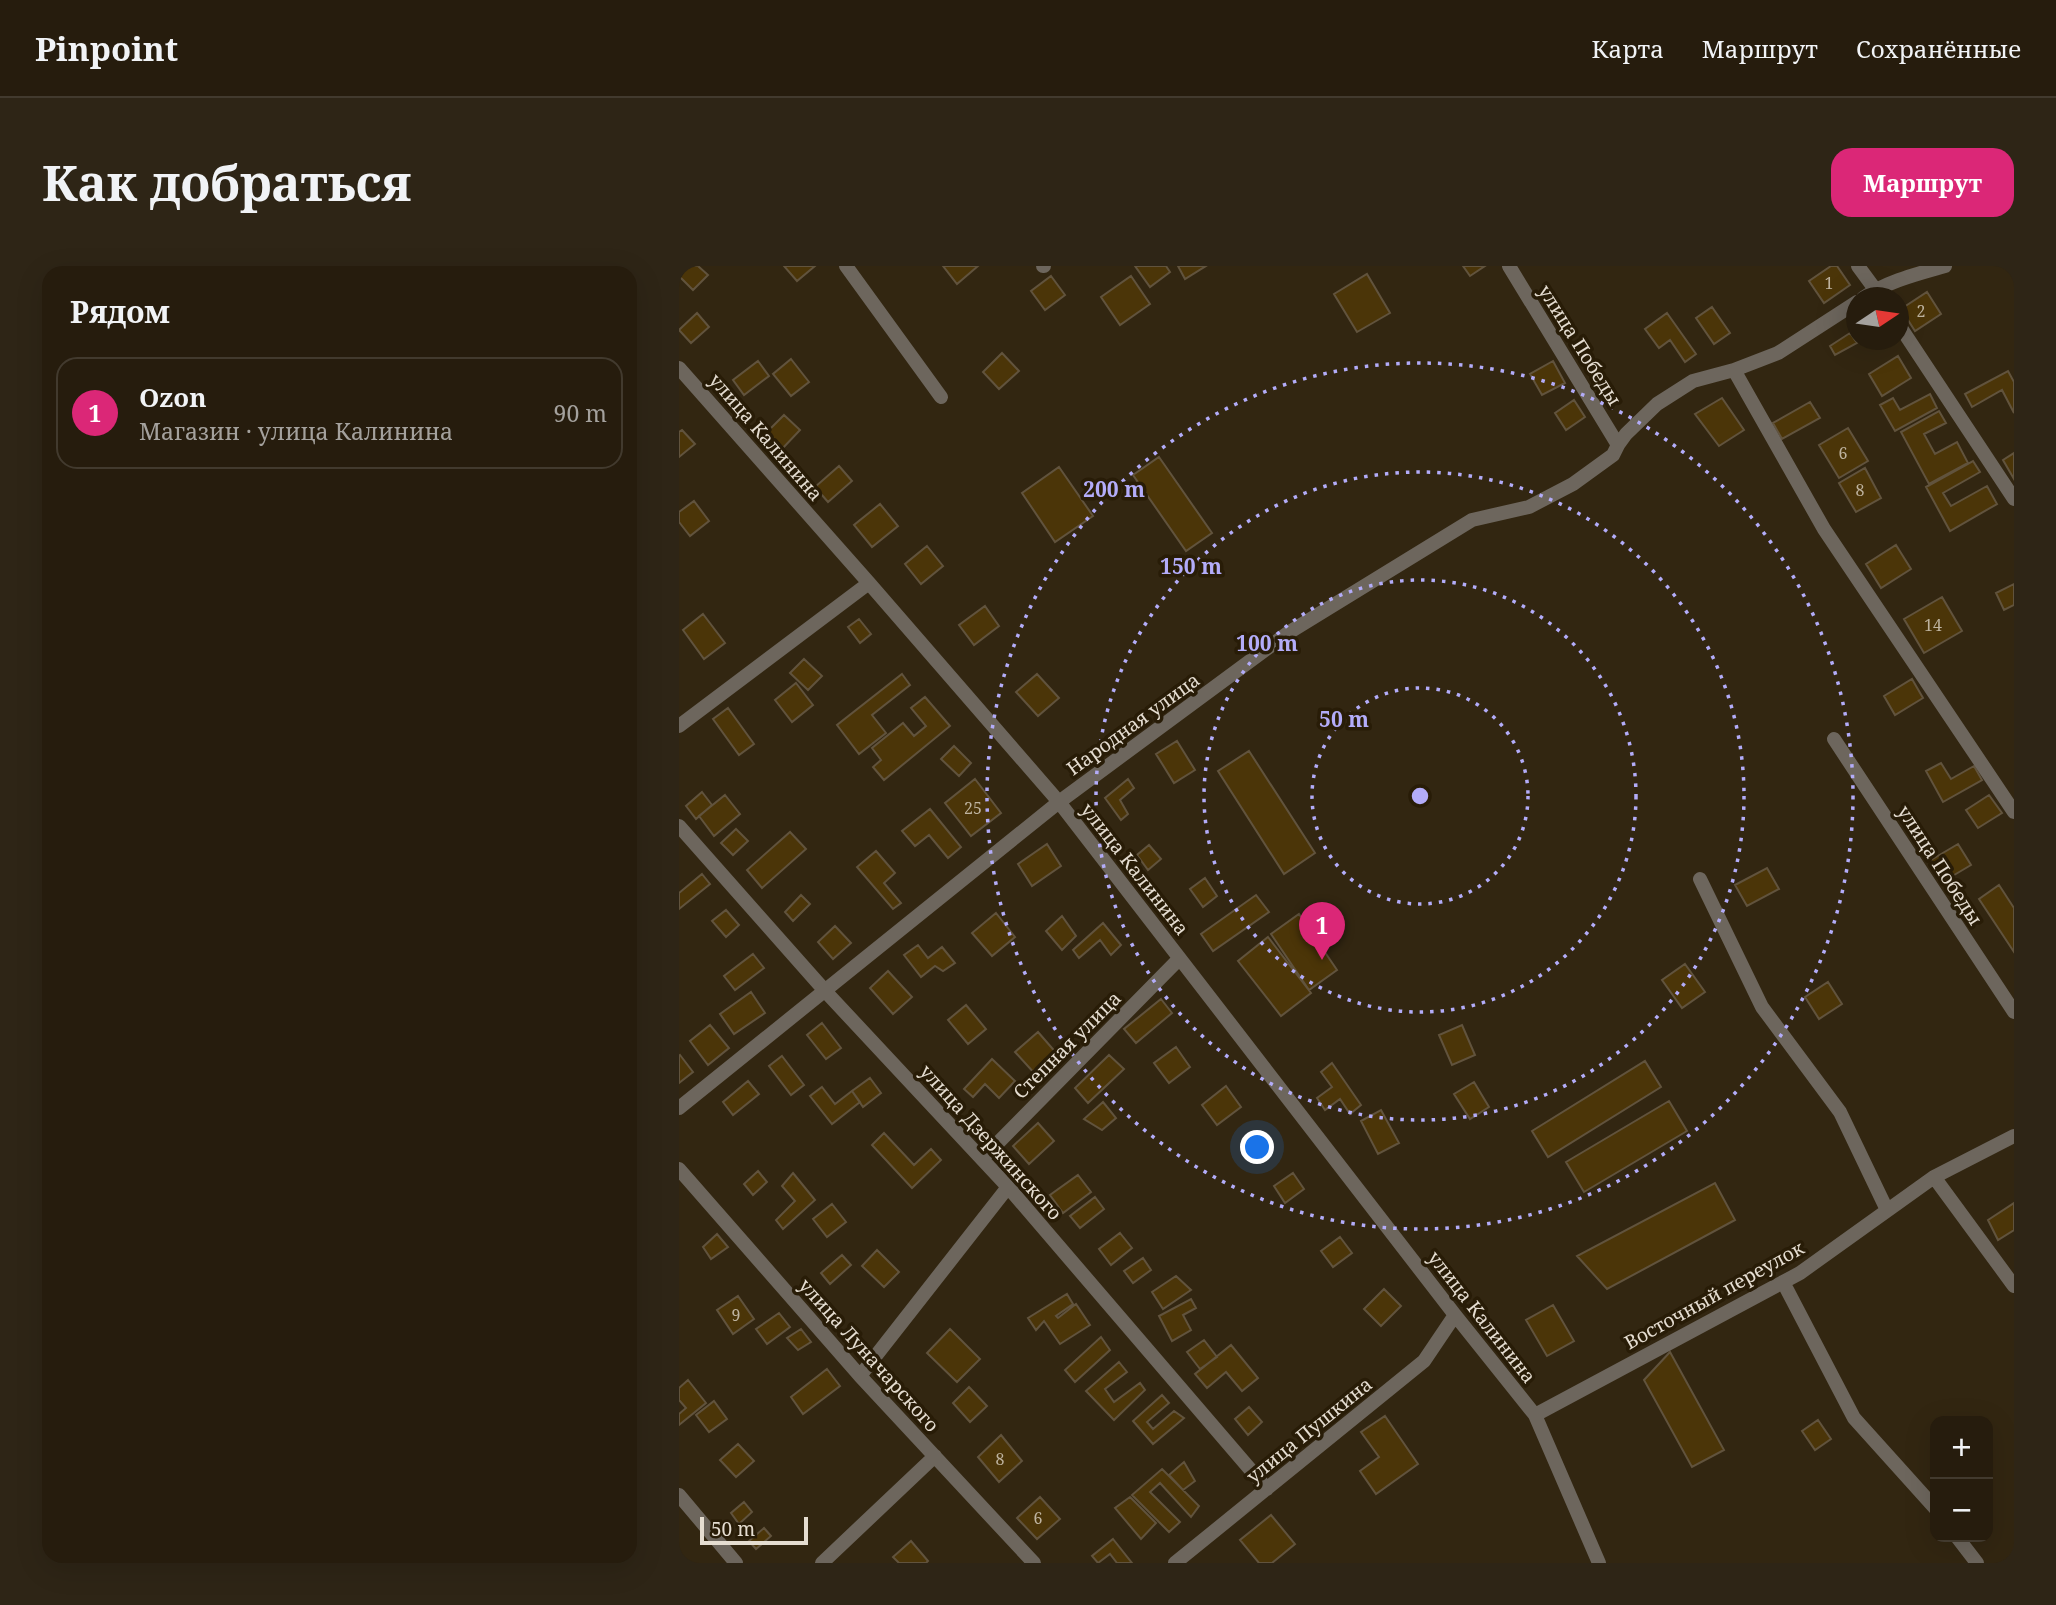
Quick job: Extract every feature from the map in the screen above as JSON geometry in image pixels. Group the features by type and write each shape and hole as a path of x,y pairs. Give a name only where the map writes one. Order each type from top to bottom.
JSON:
{"street":[{"path":"846,266 941,397"},
{"name":"улица Победы","path":"1509,266 1618,444"},
{"path":"1858,266 1869,287"},
{"path":"1888,287 1911,275 1945,266"},
{"name":"Народная улица","path":"679,1108 1059,802 1288,633 1472,520 1529,507 1573,484 1613,455 1618,444 1657,404 1693,381 1734,370 1778,353 1846,309"},
{"path":"1909,340 2013,497"},
{"name":"улица Калинина","path":"679,368 1059,802 1535,1415 1599,1563"},
{"path":"1734,370 1825,529 2014,812"},
{"path":"679,726 869,583"},
{"name":"улица Победы","path":"1834,739 2014,1012"},
{"name":"улица Дзержинского","path":"679,826 826,992 1007,1187 1267,1489"},
{"path":"1700,879 1762,1007 1840,1112 1887,1210"},
{"name":"Степная улица","path":"982,1159 1179,959"},
{"name":"Восточный переулок","path":"1535,1415 1800,1273 1934,1177 2014,1136"},
{"name":"улица Луначарского","path":"679,1169 860,1376 1034,1563"},
{"path":"1934,1177 2014,1286"},
{"path":"860,1376 1007,1187"},
{"path":"1783,1282 1854,1418 1930,1502"},
{"name":"улица Пушкина","path":"1175,1563 1423,1362 1455,1315"},
{"path":"822,1563 935,1456"},
{"path":"679,1495 736,1563"},
{"path":"1962,1542 1977,1563"}],"building":[{"path":"679,266 698,266 708,275 693,290 679,276"},
{"path":"784,266 815,266 797,281"},
{"path":"943,266 978,266 957,284"},
{"path":"1135,266 1166,266 1170,272 1150,287"},
{"path":"1178,266 1206,266 1185,279"},
{"path":"1463,266 1485,266 1470,276"},
{"path":"1831,266 1837,266 1850,285 1824,303 1809,281"},
{"path":"1367,274 1390,313 1357,332 1334,294"},
{"path":"1051,276 1065,295 1045,310 1031,291"},
{"path":"1131,276 1150,304 1120,325 1101,297"},
{"path":"1927,292 1941,314 1915,331 1909,322 1909,304"},
{"path":"1712,307 1730,333 1714,344 1696,318"},
{"path":"697,313 709,327 691,343 679,330"},
{"path":"1667,313 1696,354 1685,362 1670,340 1659,348 1645,329"},
{"path":"1846,336 1846,349 1835,355 1830,346"},
{"path":"1002,353 1019,371 999,389 983,372"},
{"path":"1898,356 1911,378 1882,396 1869,374"},
{"path":"791,359 809,382 791,396 773,374"},
{"path":"758,361 769,376 744,395 733,380"},
{"path":"1553,361 1565,383 1542,395 1530,374"},
{"path":"2008,371 2014,382 2014,413 2002,390 1972,407 1965,394"},
{"path":"1930,394 1937,408 1895,431 1880,405 1893,398 1900,410"},
{"path":"1722,398 1744,430 1719,446 1695,414"},
{"path":"1574,400 1585,417 1566,430 1555,413"},
{"path":"1810,402 1820,418 1782,439 1773,423"},
{"path":"1939,411 1946,423 1924,434 1935,454 1957,442 1968,463 1929,484 1901,432"},
{"path":"784,415 800,430 781,450 765,434"},
{"path":"1848,428 1868,461 1839,478 1819,445"},
{"path":"682,430 695,444 679,457 679,432"},
{"path":"2014,453 2014,479 2003,460"},
{"path":"1159,457 1212,533 1186,551 1133,475"},
{"path":"1973,461 1980,472 1943,493 1951,506 1987,486 1997,504 1950,531 1926,487"},
{"path":"839,466 852,481 828,502 815,487"},
{"path":"1059,467 1093,516 1055,542 1022,493"},
{"path":"1865,468 1881,498 1856,512 1839,483"},
{"path":"694,501 709,521 690,536 679,522 679,512"},
{"path":"880,504 898,526 872,547 854,525"},
{"path":"1896,545 1911,569 1881,588 1866,564"},
{"path":"927,546 943,566 921,584 905,564"},
{"path":"2014,584 2014,605 2004,610 1996,593"},
{"path":"1942,597 1962,631 1924,653 1904,619"},
{"path":"985,606 999,626 974,645 959,625"},
{"path":"703,614 725,643 704,659 683,630"},
{"path":"859,619 871,634 860,643 848,627"},
{"path":"804,659 822,676 808,690 790,673"},
{"path":"902,674 910,685 872,715 886,733 859,754 837,725"},
{"path":"1037,674 1059,698 1038,716 1016,692"},
{"path":"1912,679 1923,698 1895,715 1884,696"},
{"path":"796,683 813,705 792,722 775,700"},
{"path":"925,697 950,726 884,780 873,767 881,760 872,748 903,723 914,736 926,726 911,708"},
{"path":"728,708 754,744 739,755 713,719"},
{"path":"1177,741 1195,770 1174,783 1156,754"},
{"path":"954,746 971,763 959,776 941,759"},
{"path":"1249,751 1315,853 1284,874 1218,771"},
{"path":"1941,763 1951,779 1974,766 1982,780 1943,802 1926,771"},
{"path":"975,779 1001,813 971,836 945,803"},
{"path":"1128,779 1134,788 1120,800 1128,814 1121,820 1105,798"},
{"path":"702,792 712,805 696,819 686,806"},
{"path":"725,795 740,814 714,836 699,816"},
{"path":"1989,795 2002,813 1978,828 1966,810"},
{"path":"930,809 961,847 948,858 929,835 915,846 902,831"},
{"path":"736,829 748,841 733,855 721,843"},
{"path":"790,832 806,849 762,888 747,870"},
{"path":"1047,844 1061,866 1032,886 1018,864"},
{"path":"1958,844 1971,865 1944,881 1931,860"},
{"path":"1149,845 1161,859 1148,870 1137,855"},
{"path":"876,851 895,873 884,883 901,903 893,909 857,867"},
{"path":"1767,868 1779,889 1747,906 1735,885"},
{"path":"702,874 710,884 679,909 679,893"},
{"path":"1205,878 1217,896 1203,907 1190,889"},
{"path":"1999,885 2014,908 2014,952 1979,899"},
{"path":"801,895 810,904 793,921 785,912"},
{"path":"1256,895 1269,912 1213,951 1201,934"},
{"path":"726,910 739,925 726,937 712,921"},
{"path":"996,913 1015,937 992,956 972,933"},
{"path":"1299,914 1337,970 1309,990 1271,934"},
{"path":"1062,916 1076,936 1062,950 1046,931"},
{"path":"1103,923 1121,945 1111,955 1100,940 1079,958 1073,950"},
{"path":"835,926 851,943 833,959 818,942"},
{"path":"1268,937 1311,993 1281,1016 1238,961"},
{"path":"918,945 928,958 942,947 955,963 943,971 935,966 921,977 904,955"},
{"path":"753,954 764,968 735,990 724,976"},
{"path":"1685,964 1705,992 1682,1008 1662,980"},
{"path":"888,971 912,997 893,1014 870,988"},
{"path":"1828,982 1842,1004 1819,1019 1805,997"},
{"path":"751,992 765,1013 734,1034 720,1014"},
{"path":"1161,999 1172,1013 1136,1043 1124,1029"},
{"path":"966,1005 986,1029 968,1044 948,1020"},
{"path":"822,1023 841,1048 826,1059 807,1035"},
{"path":"710,1025 729,1048 708,1065 690,1041"},
{"path":"1462,1025 1475,1055 1452,1065 1439,1035"},
{"path":"1038,1032 1058,1055 1036,1075 1015,1052"},
{"path":"1176,1047 1190,1067 1169,1083 1154,1063"},
{"path":"1109,1055 1124,1069 1088,1103 1075,1088"},
{"path":"679,1056 693,1072 679,1083"},
{"path":"782,1056 804,1085 791,1095 769,1066"},
{"path":"992,1059 1015,1081 999,1098 985,1084 973,1097 964,1089"},
{"path":"1645,1061 1661,1087 1548,1157 1532,1131"},
{"path":"1332,1063 1361,1105 1350,1114 1340,1099 1325,1110 1317,1098 1332,1087 1321,1072"},
{"path":"870,1078 881,1093 863,1107 852,1091"},
{"path":"748,1081 759,1094 733,1115 723,1102"},
{"path":"1474,1082 1489,1107 1470,1119 1454,1094"},
{"path":"1226,1086 1241,1107 1217,1125 1202,1105"},
{"path":"822,1087 835,1104 852,1091 860,1102 832,1124 810,1096"},
{"path":"1669,1101 1687,1131 1584,1192 1566,1162"},
{"path":"1103,1102 1116,1118 1102,1130 1084,1119"},
{"path":"1381,1110 1399,1143 1378,1154 1361,1121"},
{"path":"1038,1123 1054,1141 1029,1164 1013,1146"},
{"path":"884,1133 914,1165 931,1149 941,1160 912,1188 872,1145"},
{"path":"758,1171 767,1182 753,1195 744,1184"},
{"path":"793,1173 815,1200 783,1229 776,1220 795,1201 782,1186"},
{"path":"1293,1173 1304,1189 1285,1203 1274,1186"},
{"path":"1078,1175 1091,1192 1063,1213 1050,1195"},
{"path":"1715,1183 1735,1220 1607,1289 1577,1256"},
{"path":"1095,1197 1104,1209 1080,1228 1070,1216"},
{"path":"2014,1203 2014,1230 1998,1240 1988,1220"},
{"path":"832,1204 846,1222 827,1237 813,1219"},
{"path":"1120,1233 1132,1248 1111,1265 1099,1249"},
{"path":"717,1234 728,1247 711,1259 703,1247"},
{"path":"1340,1237 1352,1253 1333,1267 1321,1251"},
{"path":"877,1250 899,1272 884,1287 862,1266"},
{"path":"842,1255 851,1265 830,1284 821,1273"},
{"path":"1143,1258 1151,1270 1133,1283 1124,1271"},
{"path":"1176,1276 1191,1290 1163,1309 1152,1292"},
{"path":"1384,1289 1401,1306 1381,1326 1364,1309"},
{"path":"1067,1294 1073,1304 1056,1316 1058,1318 1076,1304 1090,1325 1060,1344 1044,1321 1036,1330 1028,1318"},
{"path":"738,1296 754,1319 733,1334 717,1310"},
{"path":"1191,1299 1196,1308 1183,1315 1191,1330 1172,1341 1159,1316"},
{"path":"1553,1305 1574,1341 1547,1356 1526,1320"},
{"path":"779,1313 790,1327 767,1344 756,1329"},
{"path":"801,1329 811,1342 798,1350 787,1338"},
{"path":"950,1329 980,1359 957,1382 927,1353"},
{"path":"1101,1337 1110,1350 1075,1382 1065,1370"},
{"path":"1204,1340 1217,1357 1200,1369 1187,1352"},
{"path":"1231,1345 1258,1378 1242,1391 1226,1372 1207,1388 1195,1374"},
{"path":"1670,1352 1724,1450 1692,1467 1644,1380"},
{"path":"1119,1362 1127,1372 1105,1389 1114,1402 1140,1383 1145,1390 1114,1420 1086,1391"},
{"path":"827,1369 840,1386 803,1414 791,1397"},
{"path":"688,1380 706,1403 679,1425 679,1414 686,1408 679,1400 679,1388"},
{"path":"969,1387 987,1406 970,1422 953,1403"},
{"path":"1162,1395 1169,1403 1147,1422 1153,1429 1174,1411 1184,1418 1153,1444 1133,1421"},
{"path":"714,1401 727,1419 709,1432 696,1415"},
{"path":"1249,1407 1262,1422 1248,1435 1235,1419"},
{"path":"1385,1416 1418,1464 1376,1494 1360,1471 1379,1457 1361,1432"},
{"path":"1818,1420 1831,1439 1815,1450 1802,1431"},
{"path":"1001,1435 1022,1461 999,1482 978,1457"},
{"path":"738,1444 754,1461 736,1477 720,1460"},
{"path":"1184,1462 1195,1481 1183,1490 1169,1475"},
{"path":"1162,1469 1199,1506 1191,1517 1160,1483 1150,1492 1180,1522 1169,1532 1132,1495"},
{"path":"1040,1497 1060,1519 1037,1539 1017,1518"},
{"path":"1130,1497 1156,1523 1141,1539 1115,1508"},
{"path":"744,1502 752,1512 739,1524 731,1513"},
{"path":"1271,1515 1295,1544 1272,1563 1259,1563 1240,1540"},
{"path":"764,1528 771,1536 756,1549 749,1541"},
{"path":"1113,1539 1132,1563 1117,1563 1110,1554 1098,1563 1092,1556"},
{"path":"911,1541 928,1561 926,1563 899,1563 893,1557"}],"place":[{"name":"Ozon","path":"1322,960"}]}
